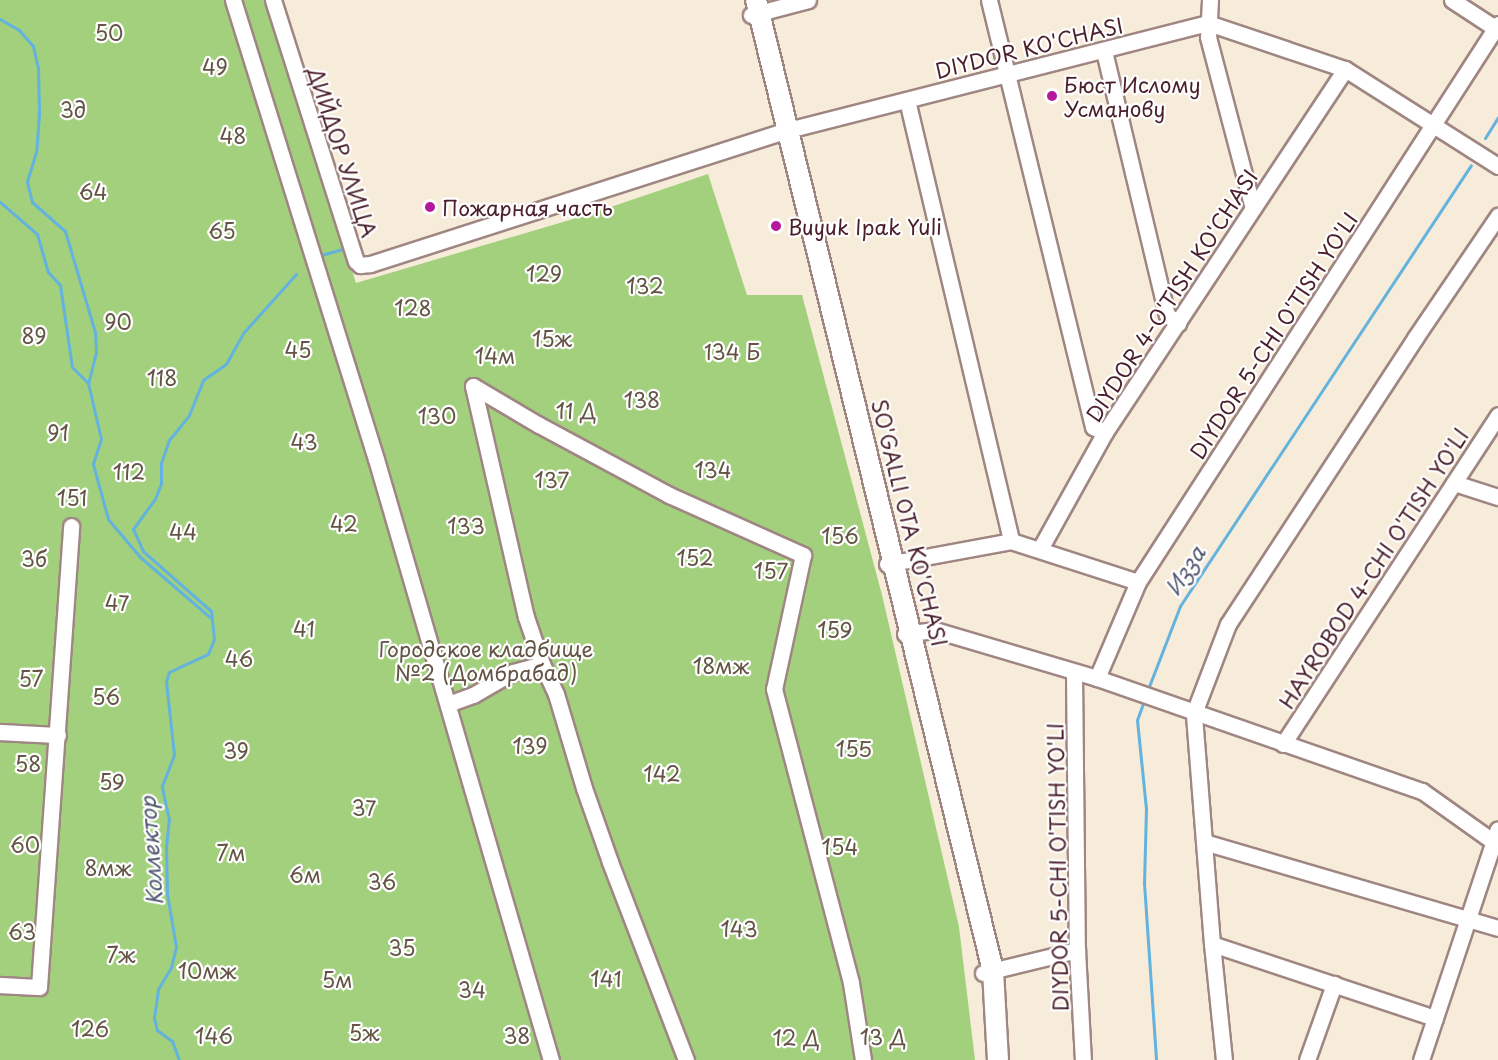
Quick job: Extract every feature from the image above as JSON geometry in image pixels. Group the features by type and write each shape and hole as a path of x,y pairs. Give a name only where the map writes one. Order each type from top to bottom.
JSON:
{"main road":[{"name":"SO'GALLI OTA KO'CHASI","path":"754,7 908,633 988,972 998,1060"},
{"name":"SO'GALLI OTA KO'CHASI","path":"988,972 988,1060"}],"street":[{"path":"233,0 376,459 551,1060"},
{"name":"ДИЙДОР УЛИЦА","path":"273,0 356,261 360,265 370,264 784,132"},
{"path":"754,7 808,0"},
{"path":"989,0 1093,427 1105,432"},
{"path":"1210,0 1208,37 1253,208"},
{"path":"1452,0 1496,26"},
{"path":"1208,23 1345,69 1498,166"},
{"name":"DIYDOR KO'CHASI","path":"784,132 1208,23"},
{"name":"DIYDOR 5-CHI O'TISH YO'LI","path":"1097,678 1138,582 1496,26"},
{"path":"1104,51 1167,315 1178,323"},
{"name":"DIYDOR 4-O'TISH KO'CHASI","path":"1040,549 1105,432 1345,69"},
{"path":"907,100 1011,541"},
{"path":"1224,1060 1212,944 1194,713 1228,624 1414,338 1498,216"},
{"path":"686,1060 602,841 556,694 542,664 526,617 473,386 548,430 669,495 803,555 774,689 850,983 862,1060"},
{"name":"HAYROBOD 4-CHI O'TISH YO'LI","path":"1283,744 1498,415"},
{"path":"1454,483 1498,497"},
{"path":"0,985 39,987 71,526"},
{"path":"891,563 1011,541 1138,582"},
{"path":"908,633 935,630 1097,678 1422,791 1496,839 1421,1060"},
{"path":"448,704 473,695 513,672 542,664"},
{"name":"DIYDOR 5-CHI O'TISH YO'LI","path":"1074,673 1077,950 1083,1060"},
{"path":"0,732 58,735"},
{"path":"1204,842 1467,920 1498,927"},
{"path":"1212,944 1435,1018"},
{"path":"988,972 1077,950"},
{"path":"1307,1060 1334,984"}],"green space":[{"name":"Городское кладбище №2 (Домбрабад)","path":"0,0 266,0 356,283 590,214 708,174 747,295 802,295 882,595 959,927 975,1060 0,1060"}],"waterway":[{"path":"0,19 19,30 33,46 38,68 39,113 36,152 27,182 32,202 65,231 95,332 96,352 88,383 101,439 93,464 108,519 140,557 211,618"},
{"name":"Изза","path":"1485,138 1498,117"},
{"name":"Изза","path":"1148,689 1180,606 1471,165"},
{"path":"0,202 37,234 48,272 60,285 72,367 88,383"},
{"path":"318,256 346,248"},
{"name":"Коллектор","path":"179,1060 172,1041 157,1030 154,1018 158,989 171,967 176,947 167,894 166,847 169,820 162,786 174,755 166,681 169,672 208,654 214,639 211,611 143,551 133,529 155,499 161,483 161,463 169,440 189,415 203,380 226,364 244,332 296,274"},
{"name":"Изза","path":"1145,698 1137,720 1146,808 1144,883 1156,1060"}],"place":[{"name":"Бюст Ислому Усманову","path":"1052,96"},
{"name":"Пожарная часть","path":"430,207"},
{"name":"Buyuk Ipak Yuli","path":"776,226"}],"park label":[{"name":"50","path":"109,32"},
{"name":"49","path":"215,66"},
{"name":"3д","path":"73,109"},
{"name":"48","path":"233,135"},
{"name":"64","path":"93,191"},
{"name":"65","path":"222,230"},
{"name":"129","path":"544,273"},
{"name":"132","path":"645,285"},
{"name":"128","path":"413,307"},
{"name":"90","path":"118,321"},
{"name":"89","path":"34,335"},
{"name":"15ж","path":"552,338"},
{"name":"45","path":"298,349"},
{"name":"134 Б","path":"732,351"},
{"name":"14м","path":"495,355"},
{"name":"118","path":"162,377"},
{"name":"138","path":"642,399"},
{"name":"11 Д","path":"576,410"},
{"name":"130","path":"437,415"},
{"name":"91","path":"58,432"},
{"name":"43","path":"304,441"},
{"name":"134","path":"713,469"},
{"name":"112","path":"129,471"},
{"name":"137","path":"552,479"},
{"name":"151","path":"72,497"},
{"name":"42","path":"344,523"},
{"name":"133","path":"466,525"},
{"name":"44","path":"183,531"},
{"name":"156","path":"840,535"},
{"name":"152","path":"695,557"},
{"name":"3б","path":"34,558"},
{"name":"157","path":"771,570"},
{"name":"47","path":"117,602"},
{"name":"41","path":"304,628"},
{"name":"159","path":"835,629"},
{"name":"46","path":"239,658"},
{"name":"18мж","path":"721,665"},
{"name":"57","path":"31,678"},
{"name":"56","path":"106,696"},
{"name":"139","path":"530,745"},
{"name":"155","path":"854,748"},
{"name":"39","path":"236,750"},
{"name":"58","path":"28,763"},
{"name":"142","path":"662,773"},
{"name":"59","path":"112,781"},
{"name":"37","path":"364,807"},
{"name":"60","path":"25,844"},
{"name":"154","path":"840,846"},
{"name":"7м","path":"231,852"},
{"name":"8мж","path":"108,867"},
{"name":"6м","path":"305,874"},
{"name":"36","path":"382,881"},
{"name":"143","path":"739,928"},
{"name":"63","path":"22,931"},
{"name":"35","path":"402,947"},
{"name":"7ж","path":"121,954"},
{"name":"10мж","path":"207,970"},
{"name":"141","path":"606,978"},
{"name":"5м","path":"337,979"},
{"name":"34","path":"472,989"},
{"name":"126","path":"90,1028"},
{"name":"5ж","path":"364,1032"},
{"name":"146","path":"214,1035"},
{"name":"38","path":"517,1035"},
{"name":"13 Д","path":"883,1036"},
{"name":"12 Д","path":"796,1037"}]}
